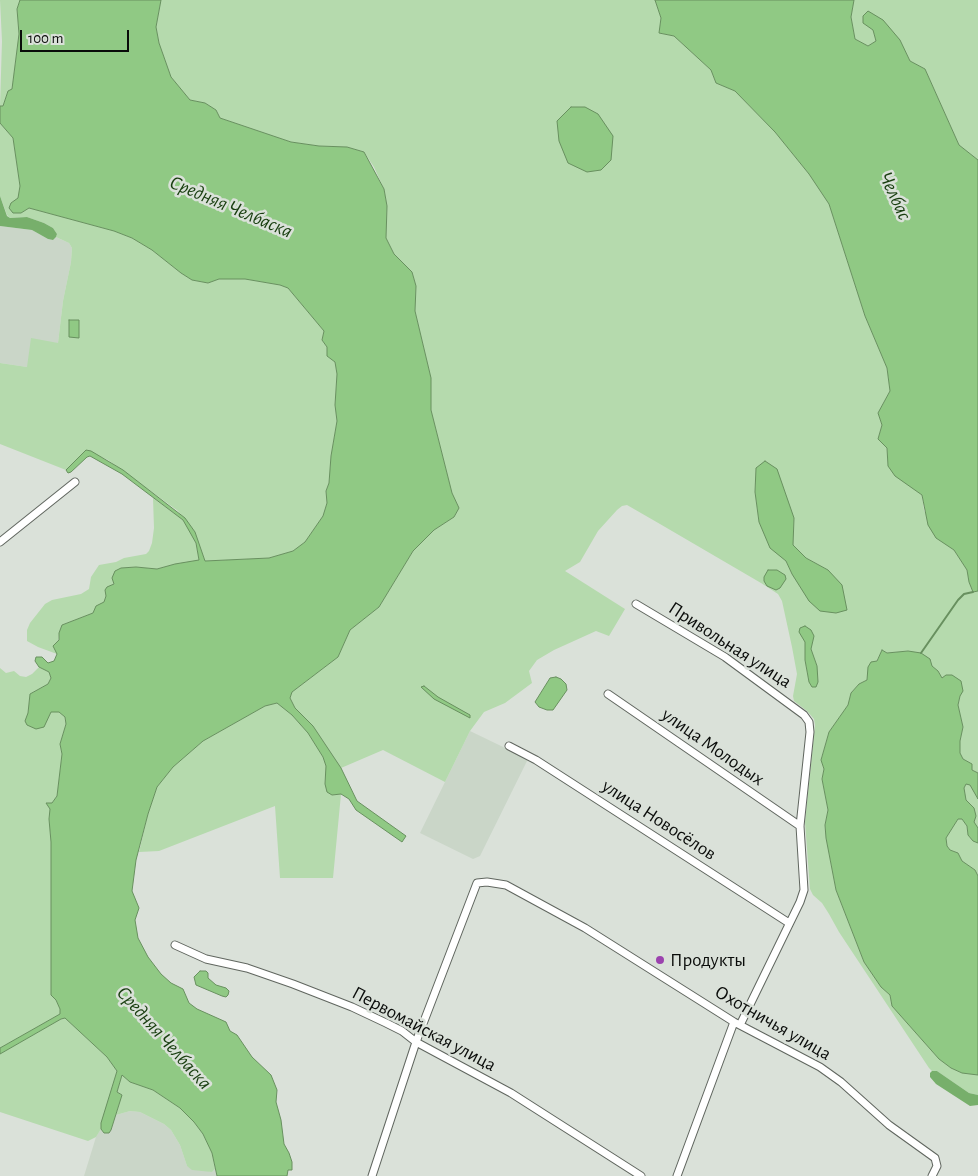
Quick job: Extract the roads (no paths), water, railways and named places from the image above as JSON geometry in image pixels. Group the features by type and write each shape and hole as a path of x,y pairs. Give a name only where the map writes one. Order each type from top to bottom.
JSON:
{"street":[{"path":"0,542 75,482"},
{"name":"Привольная улица","path":"636,604 725,657 804,715 810,727 800,826"},
{"name":"улица Молодых","path":"608,694 800,826"},
{"name":"улица Новосёлов","path":"509,746 536,760 789,923"},
{"path":"677,1176 737,1023 800,902 804,890 800,826"},
{"name":"Охотничья улица","path":"416,1042 477,883 497,882 522,893 585,928 737,1023 824,1070 841,1082 889,1125 935,1158 937,1166 932,1176"},
{"name":"Первомайская улица","path":"176,945 206,958 247,968 293,984 352,1007 402,1031 416,1042 511,1093 642,1176"},
{"path":"372,1176 416,1042"}],"water":[{"name":"Средняя Челбаска","path":"20,0 161,0 156,27 159,43 171,77 190,100 205,103 216,110 220,118 291,142 347,147 364,152 384,189 387,206 386,238 394,254 412,272 416,286 415,311 431,378 431,410 452,493 459,508 454,517 434,530 413,551 379,607 350,630 338,657 292,692 290,698 295,708 313,726 341,768 357,801 406,836 402,842 356,810 349,799 341,794 332,795 327,792 325,784 326,766 323,757 308,733 292,715 277,703 265,706 203,741 173,767 157,787 136,860 132,891 139,908 135,920 138,938 148,957 161,974 171,983 183,989 189,1003 197,1009 226,1022 230,1031 237,1035 252,1057 271,1075 277,1090 276,1102 281,1120 284,1144 292,1162 292,1170 288,1170 287,1176 217,1176 212,1153 203,1134 194,1122 180,1108 153,1090 130,1082 122,1075 117,1092 122,1095 111,1130 109,1133 104,1133 101,1129 101,1123 117,1071 107,1057 65,1018 0,1054 0,1048 60,1014 56,1000 51,995 51,842 50,809 46,803 52,803 57,796 62,754 60,744 66,724 65,717 59,712 51,712 44,727 36,729 27,725 25,721 30,694 48,684 51,678 49,672 39,667 35,661 36,657 42,657 48,663 54,661 57,654 53,646 59,640 62,625 93,613 96,606 104,602 105,590 114,584 112,578 115,571 121,568 136,567 157,569 199,560 196,543 183,520 122,474 90,456 71,472 68,473 66,470 86,450 123,470 185,518 195,532 205,561 269,558 293,551 305,542 323,516 327,503 326,491 329,483 337,421 335,405 337,374 335,362 327,356 327,347 322,340 324,331 288,288 245,279 219,279 208,283 192,280 152,250 132,238 114,231 29,208 21,213 13,213 9,208 11,203 18,198 20,186 13,138 0,123 0,106 3,106 8,91 12,89 19,34 17,9"},
{"name":"Челбас","path":"655,0 854,0 851,17 855,39 868,46 876,41 873,30 863,23 863,16 868,11 883,20 900,40 910,61 925,69 959,145 978,160 978,591 973,592 967,570 954,550 936,538 928,525 922,495 895,476 888,466 887,448 878,439 882,425 878,413 890,391 887,368 865,316 829,204 809,174 775,132 735,91 716,83 711,70 674,36 659,33 661,18"},
{"path":"571,107 585,107 598,114 613,136 611,160 601,170 587,172 568,163 559,141 557,121"},
{"path":"69,320 79,320 79,338 69,337"},
{"path":"765,461 777,469 794,518 793,545 806,558 828,570 842,585 847,610 836,613 820,611 809,601 786,561 770,548 759,522 755,492 756,468"},
{"path":"768,570 777,570 785,575 786,579 780,588 776,590 767,586 764,577"},
{"path":"805,626 811,630 814,636 811,649 817,666 818,682 816,687 812,687 809,682 805,660 805,642 799,632 800,628"},
{"path":"882,650 887,653 908,651 921,653 930,659 932,666 942,678 946,675 952,675 961,681 963,691 958,705 963,727 960,753 963,759 972,764 972,770 978,773 978,799 970,785 966,784 964,788 966,800 974,808 976,816 974,822 978,828 978,843 973,841 968,835 967,826 962,819 958,819 946,838 947,846 950,850 958,853 962,861 975,870 978,876 978,1075 962,1073 939,1059 892,1006 890,995 881,987 864,962 836,890 826,838 825,825 828,810 822,779 824,769 821,760 829,732 848,705 851,693 859,684 867,680 868,667 871,662 877,661"},
{"path":"556,677 566,684 567,690 553,710 539,707 535,702 550,678"},
{"path":"424,686 438,697 470,715 470,718 434,699 421,687"},
{"path":"200,971 206,971 208,978 216,985 226,988 229,991 228,995 226,997 222,996 196,985 194,977"}],"waterway":[{"path":"921,653 958,600 964,594 973,592"}],"place":[{"name":"Продукты","path":"660,960"}]}
